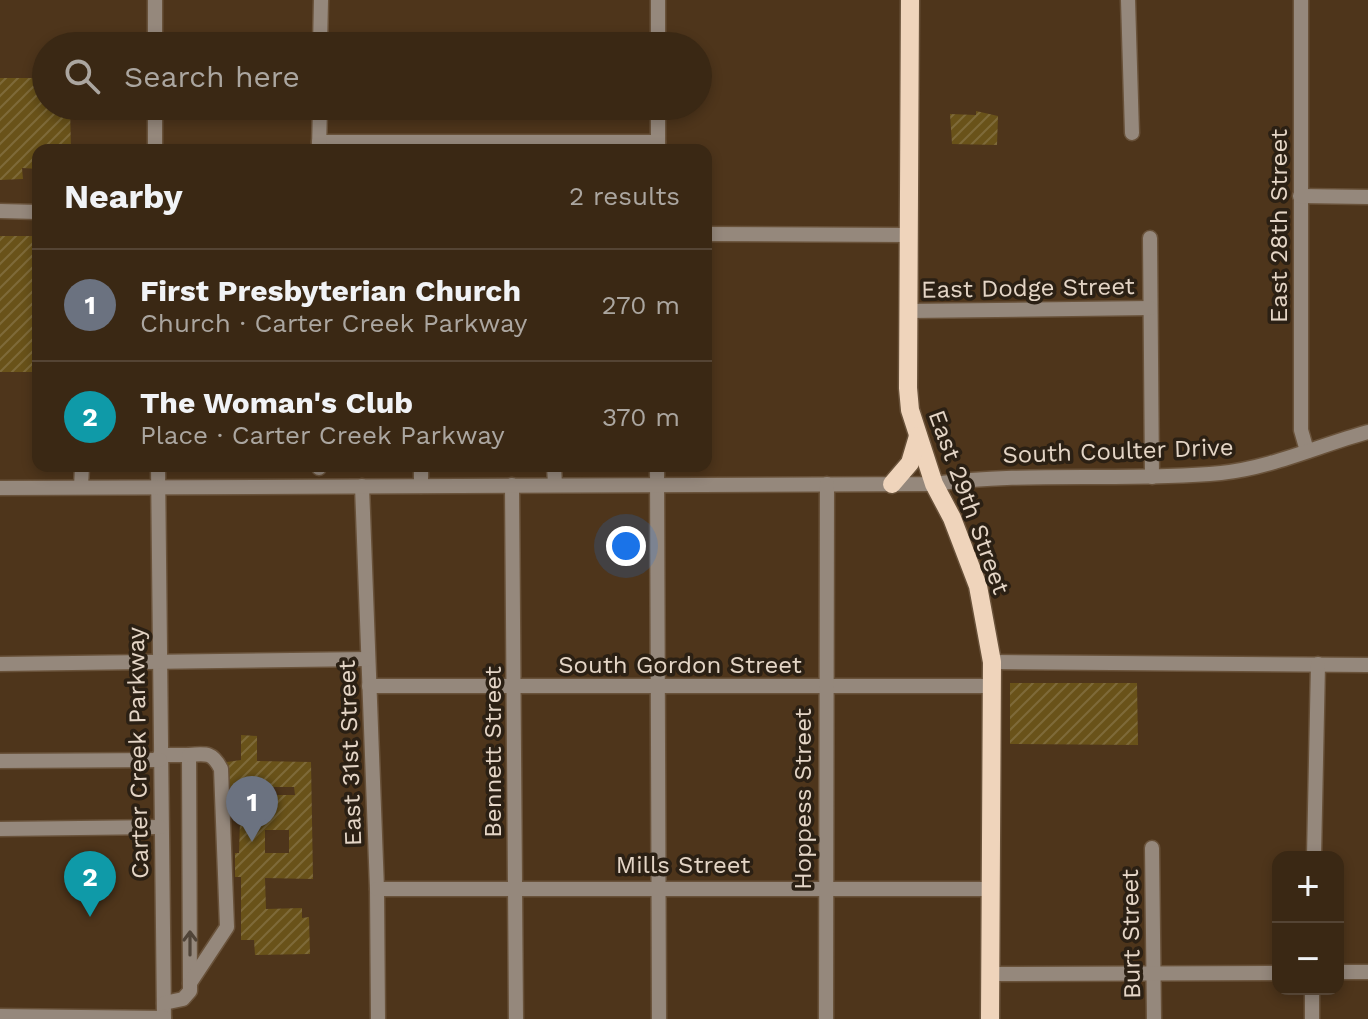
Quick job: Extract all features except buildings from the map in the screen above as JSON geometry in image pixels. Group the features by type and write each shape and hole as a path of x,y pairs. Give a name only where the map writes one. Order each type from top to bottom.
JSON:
{"main road":[{"name":"East 29th Street","path":"910,0 908,388 918,436 934,484 970,561 992,662 990,1019"},
{"path":"892,484 910,463 918,436"}],"street":[{"path":"155,0 155,32"},
{"path":"320,32 321,0"},
{"path":"658,0 658,32"},
{"path":"1128,0 1132,133"},
{"name":"East 28th Street","path":"1301,0 1301,430 1307,451"},
{"path":"155,120 155,144"},
{"path":"319,144 320,120"},
{"path":"658,120 658,144"},
{"path":"1300,196 1368,197"},
{"path":"0,211 32,212"},
{"path":"712,234 908,235"},
{"path":"1150,238 1152,477"},
{"name":"East Dodge Street","path":"908,311 1150,308"},
{"name":"South Coulter Drive","path":"0,488 934,484 981,478 1152,477 1224,473 1368,432"},
{"path":"81,487 82,472"},
{"name":"Carter Creek Parkway","path":"158,472 164,1013"},
{"path":"421,472 421,486"},
{"path":"554,472 555,485"},
{"path":"657,472 659,1019"},
{"name":"Hoppess Street","path":"826,1019 827,484"},
{"name":"Bennett Street","path":"512,485 516,686 516,1019"},
{"name":"East 31st Street","path":"362,486 377,889 378,1019"},
{"path":"0,664 368,659"},
{"path":"992,662 1368,665"},
{"path":"1314,851 1318,664"},
{"name":"South Gordon Street","path":"369,686 991,686"},
{"path":"0,761 160,758 206,753 215,756 221,769 227,927 190,983"},
{"path":"0,1016 164,1013 190,991 189,755"},
{"path":"0,829 160,827"},
{"name":"Burt Street","path":"1152,848 1154,1019"},
{"name":"Mills Street","path":"377,889 514,886 990,889"},
{"path":"1344,972 1368,972"},
{"path":"990,974 1272,973"},
{"path":"1312,995 1312,1019"}],"place":[{"name":"First Presbyterian Church","path":"252,842"},
{"name":"The Woman's Club","path":"90,917"}]}
